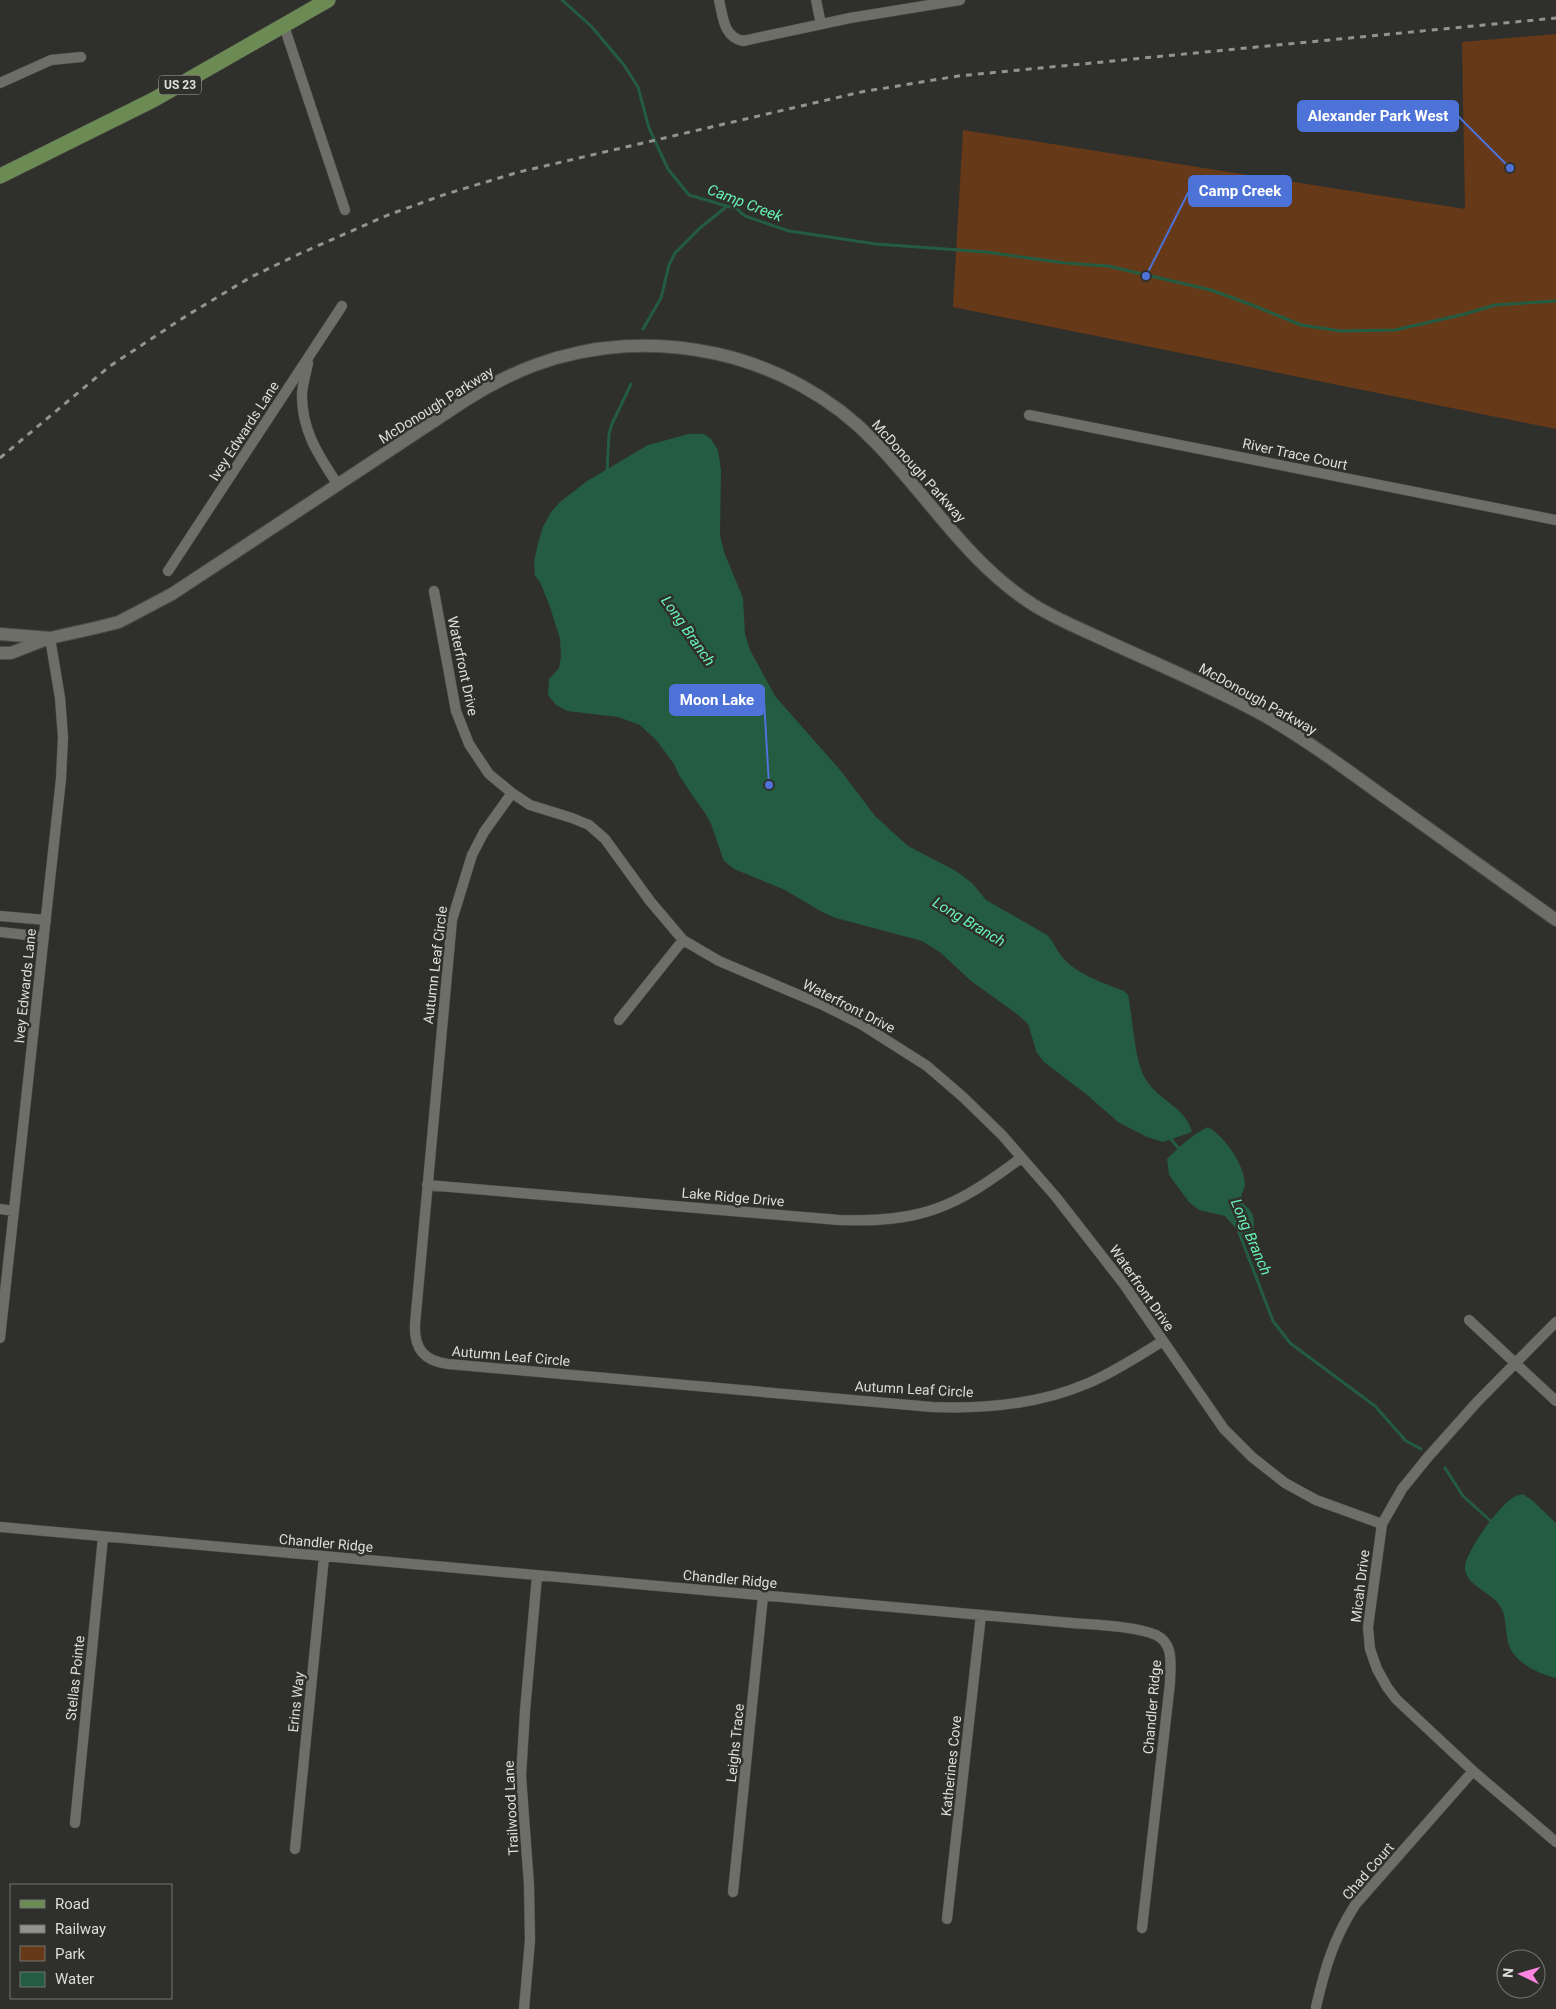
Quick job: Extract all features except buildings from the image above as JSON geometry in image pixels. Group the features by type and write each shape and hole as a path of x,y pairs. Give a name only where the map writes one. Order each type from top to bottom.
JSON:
{"main road":[{"name":"US 23","path":"0,176 154,100 328,0"}],"street":[{"path":"719,0 728,32 739,40 748,40 906,4 960,0"},
{"path":"816,0 821,24"},
{"path":"284,26 345,210"},
{"path":"0,83 51,60 81,58"},
{"name":"Ivey Edwards Lane","path":"168,571 342,306"},
{"name":"McDonough Parkway","path":"0,634 50,638 118,622 140,612 172,594 483,390 528,368 560,357 612,347 676,346 718,354 760,366 780,374 814,393 845,414 876,442 966,548 1016,593 1060,620 1214,690 1295,734 1337,762 1556,920"},
{"path":"309,358 302,393 305,419 314,448 338,485"},
{"name":"River Trace Court","path":"1029,415 1556,520"},
{"name":"Waterfront Drive","path":"434,591 456,711 469,744 489,774 530,805 589,825 605,839 650,901 683,940 719,961 825,1006 861,1024 898,1046 926,1066 963,1097 1002,1135 1088,1236 1224,1429 1252,1457 1285,1483 1316,1500 1382,1524"},
{"path":"0,653 12,652 50,638"},
{"name":"Ivey Edwards Lane","path":"0,1338 61,779 63,737 60,698 50,638"},
{"name":"Autumn Leaf Circle","path":"512,793 484,832 472,856 462,882 452,920 426,1185 414,1334 415,1341 421,1351 431,1359 442,1363 932,1407 968,1407 1021,1402 1085,1384 1114,1371 1163,1341"},
{"path":"0,916 46,920"},
{"path":"0,932 44,937"},
{"path":"619,1020 683,940"},
{"name":"Lake Ridge Drive","path":"426,1185 829,1220 882,1221 915,1216 946,1205 983,1185 1021,1158"},
{"path":"0,1209 14,1211"},
{"path":"0,1228 12,1229"},
{"path":"1469,1320 1514,1364 1556,1401"},
{"name":"Micah Drive","path":"1556,1322 1514,1364 1428,1457 1402,1489 1382,1524 1368,1627 1370,1649 1377,1669 1387,1688 1396,1699 1473,1771 1556,1842"},
{"name":"Chandler Ridge","path":"0,1527 763,1596 921,1608 1147,1632 1166,1640 1171,1655 1170,1684 1142,1928"},
{"name":"Stellas Pointe","path":"75,1823 103,1537"},
{"name":"Erins Way","path":"295,1849 324,1557"},
{"name":"Trailwood Lane","path":"524,2009 530,1940 529,1885 521,1776 537,1576"},
{"name":"Leighs Trace","path":"733,1892 763,1596"},
{"name":"Katherines Cove","path":"947,1919 981,1615"},
{"name":"Chad Court","path":"1316,2007 1324,1969 1340,1930 1355,1905 1473,1771"}],"green space":[{"path":"1556,34 1556,429 953,307 963,130 1465,209 1462,42"}],"water":[{"path":"689,434 704,434 711,439 718,450 721,470 720,535 724,552 743,598 745,634 750,650 775,696 841,771 875,816 908,846 956,871 972,883 986,900 1047,935 1066,961 1080,972 1124,991 1128,995 1141,1070 1150,1086 1184,1116 1192,1132 1163,1142 1147,1137 1118,1122 1086,1094 1044,1062 1037,1053 1028,1024 971,981 941,953 922,941 836,918 785,890 734,869 724,861 711,824 679,775 674,764 657,741 640,725 618,717 567,711 556,705 548,695 549,679 559,668 561,656 560,639 550,607 540,582 535,576 534,562 543,527 551,512 560,502 587,481 648,445"},
{"path":"1208,1127 1227,1144 1241,1168 1245,1184 1241,1199 1254,1219 1251,1240 1247,1241 1225,1216 1199,1210 1189,1202 1169,1175 1167,1159 1192,1137"},
{"path":"1523,1494 1556,1523 1556,1678 1533,1669 1517,1658 1508,1642 1503,1611 1500,1606 1474,1584 1466,1573 1465,1567 1471,1550 1485,1528 1502,1507 1510,1500"}],"waterway":[{"name":"Camp Creek","path":"562,0 591,26 624,65 638,87 649,128 668,169 689,195 737,209 745,216 789,231 876,244 986,252 1065,263 1108,266 1211,290 1301,325 1341,331 1395,330 1495,305 1556,301"},
{"name":"Long Branch","path":"643,329 661,298 669,265 675,253 700,228 726,207"},
{"name":"Long Branch","path":"607,471 609,434 631,384"},
{"name":"Long Branch","path":"1169,1137 1181,1151"},
{"name":"Long Branch","path":"1238,1230 1273,1321 1290,1343 1375,1406 1406,1441 1421,1449"},
{"name":"Long Branch","path":"1445,1468 1463,1496 1494,1524"}],"railway":[{"path":"0,458 110,366 186,316 251,277 388,215 446,194 519,172 861,92 958,76 1556,18"}],"place":[{"name":"Alexander Park West","path":"1510,168"},
{"name":"Camp Creek","path":"1146,276"},
{"name":"Moon Lake","path":"769,785"}]}
